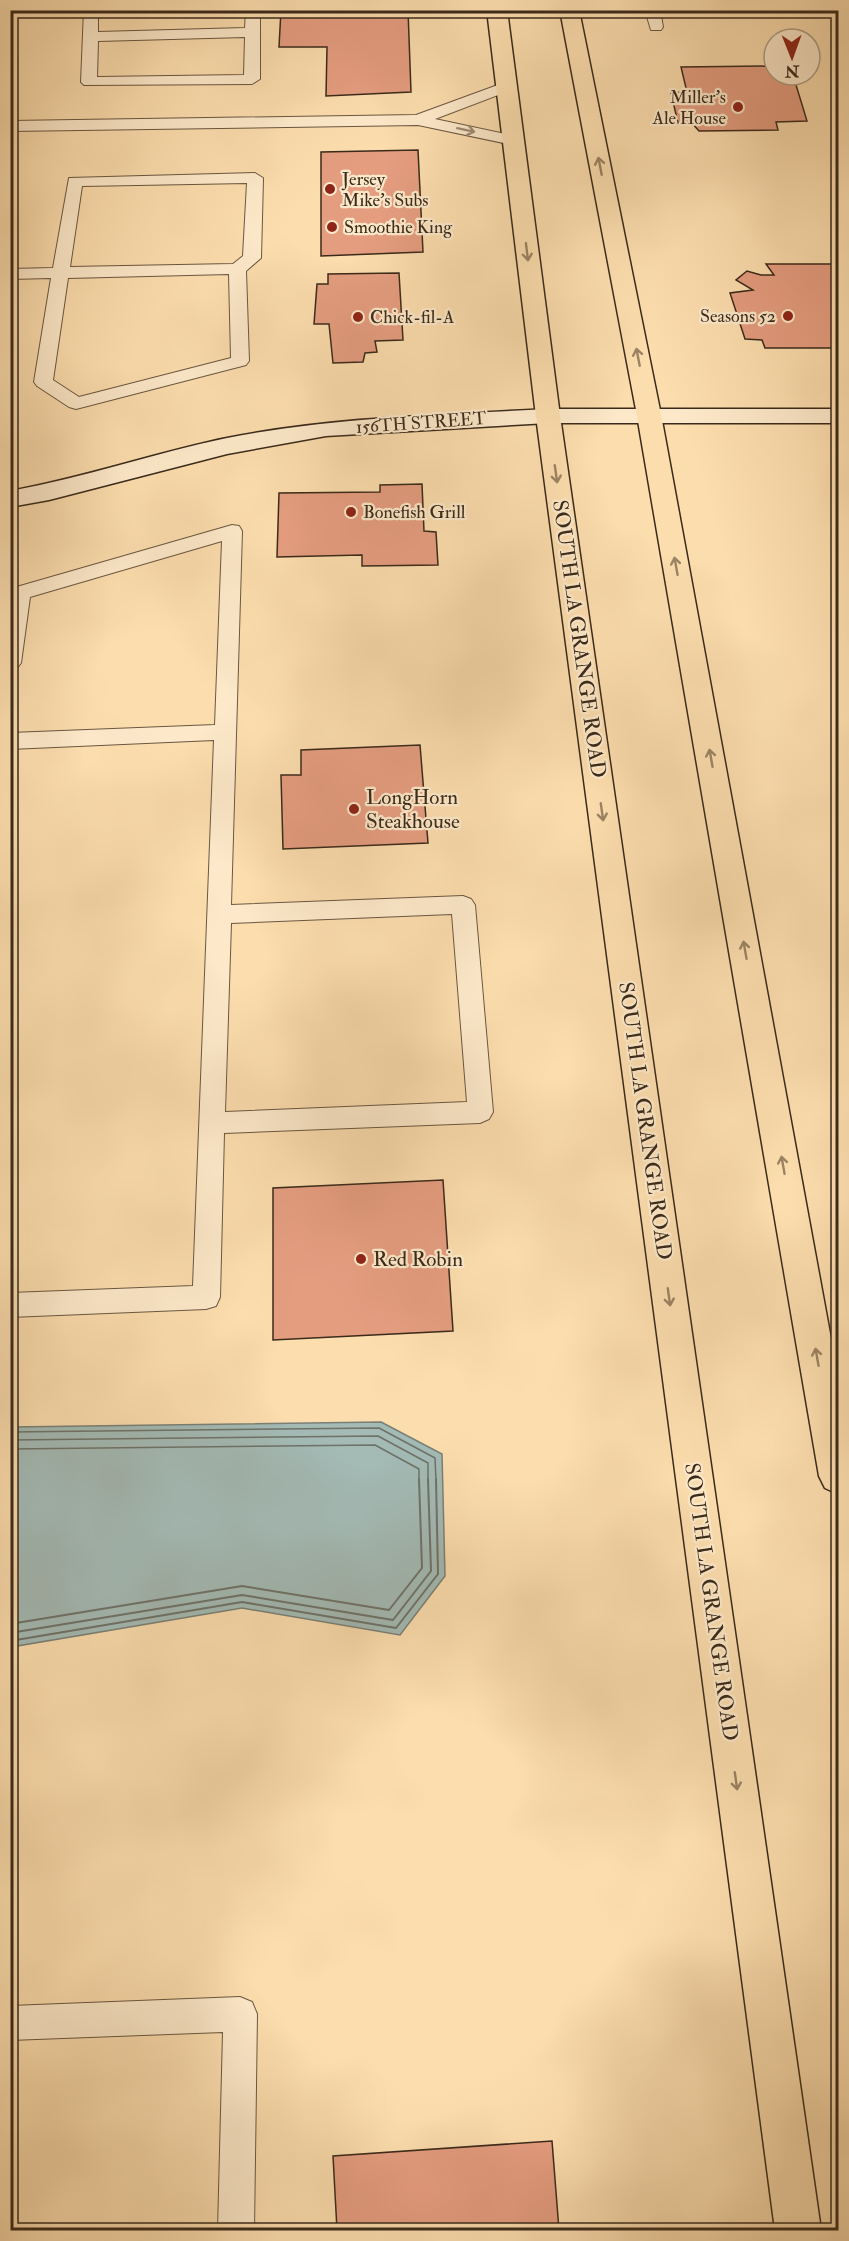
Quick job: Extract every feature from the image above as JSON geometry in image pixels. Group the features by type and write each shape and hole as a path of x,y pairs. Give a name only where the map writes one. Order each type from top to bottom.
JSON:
{"highway":[{"name":"SOUTH LA GRANGE ROAD","path":"497,10 548,416 798,2230"},
{"path":"569,10 650,415 834,1425 838,1476"}],"street":[{"name":"156TH STREET","path":"10,499 49,492 226,446 326,429 548,416 838,416"}],"lane":[{"path":"91,10 89,82 252,79 253,10"},
{"path":"652,10 656,27"},
{"path":"90,37 253,32"},
{"path":"418,120 506,87"},
{"path":"10,126 418,120 513,140"},
{"path":"10,274 59,273 237,269 252,258 255,178 75,181 59,273 43,382 76,403 240,361 237,269"},
{"path":"10,663 20,593 232,531 206,1298 10,1305"},
{"path":"10,741 225,732"},
{"path":"212,1123 480,1112 463,905 219,914"},
{"path":"10,2023 240,2014 236,2230"}],"water":[{"path":"381,1422 442,1454 445,1576 400,1635 242,1608 11,1647 11,1427"}],"building":[{"path":"281,10 408,10 411,92 326,96 327,47 279,47"},
{"name":"Miller's Ale House","path":"762,66 762,87 797,87 807,121 776,122 778,130 699,131 691,122 678,123 671,93 687,92 681,67"},
{"path":"418,150 423,252 321,256 321,152"},
{"name":"Seasons 52","path":"766,264 838,264 838,341 834,341 832,348 765,348 762,340 745,339 730,293 753,290 736,280 747,271 761,275 774,275"},
{"name":"Chick-fil-A","path":"399,273 403,340 375,341 377,352 365,353 363,362 333,363 329,324 314,324 317,284 328,284 328,274"},
{"name":"Bonefish Grill","path":"422,484 424,531 436,532 438,565 362,566 362,555 277,557 279,493 380,492 380,485"},
{"name":"LongHorn Steakhouse","path":"420,745 428,843 283,849 281,775 301,775 301,750"},
{"name":"Red Robin","path":"443,1180 453,1331 273,1340 273,1188"},
{"path":"552,2141 559,2230 337,2230 333,2156"}],"place":[{"name":"Miller's Ale House","path":"738,107"},
{"name":"Jersey Mike's Subs","path":"330,189"},
{"name":"Smoothie King","path":"332,227"},
{"name":"Seasons 52","path":"788,316"},
{"name":"Chick-fil-A","path":"358,317"},
{"name":"Bonefish Grill","path":"351,512"},
{"name":"LongHorn Steakhouse","path":"354,809"},
{"name":"Red Robin","path":"361,1259"}]}
